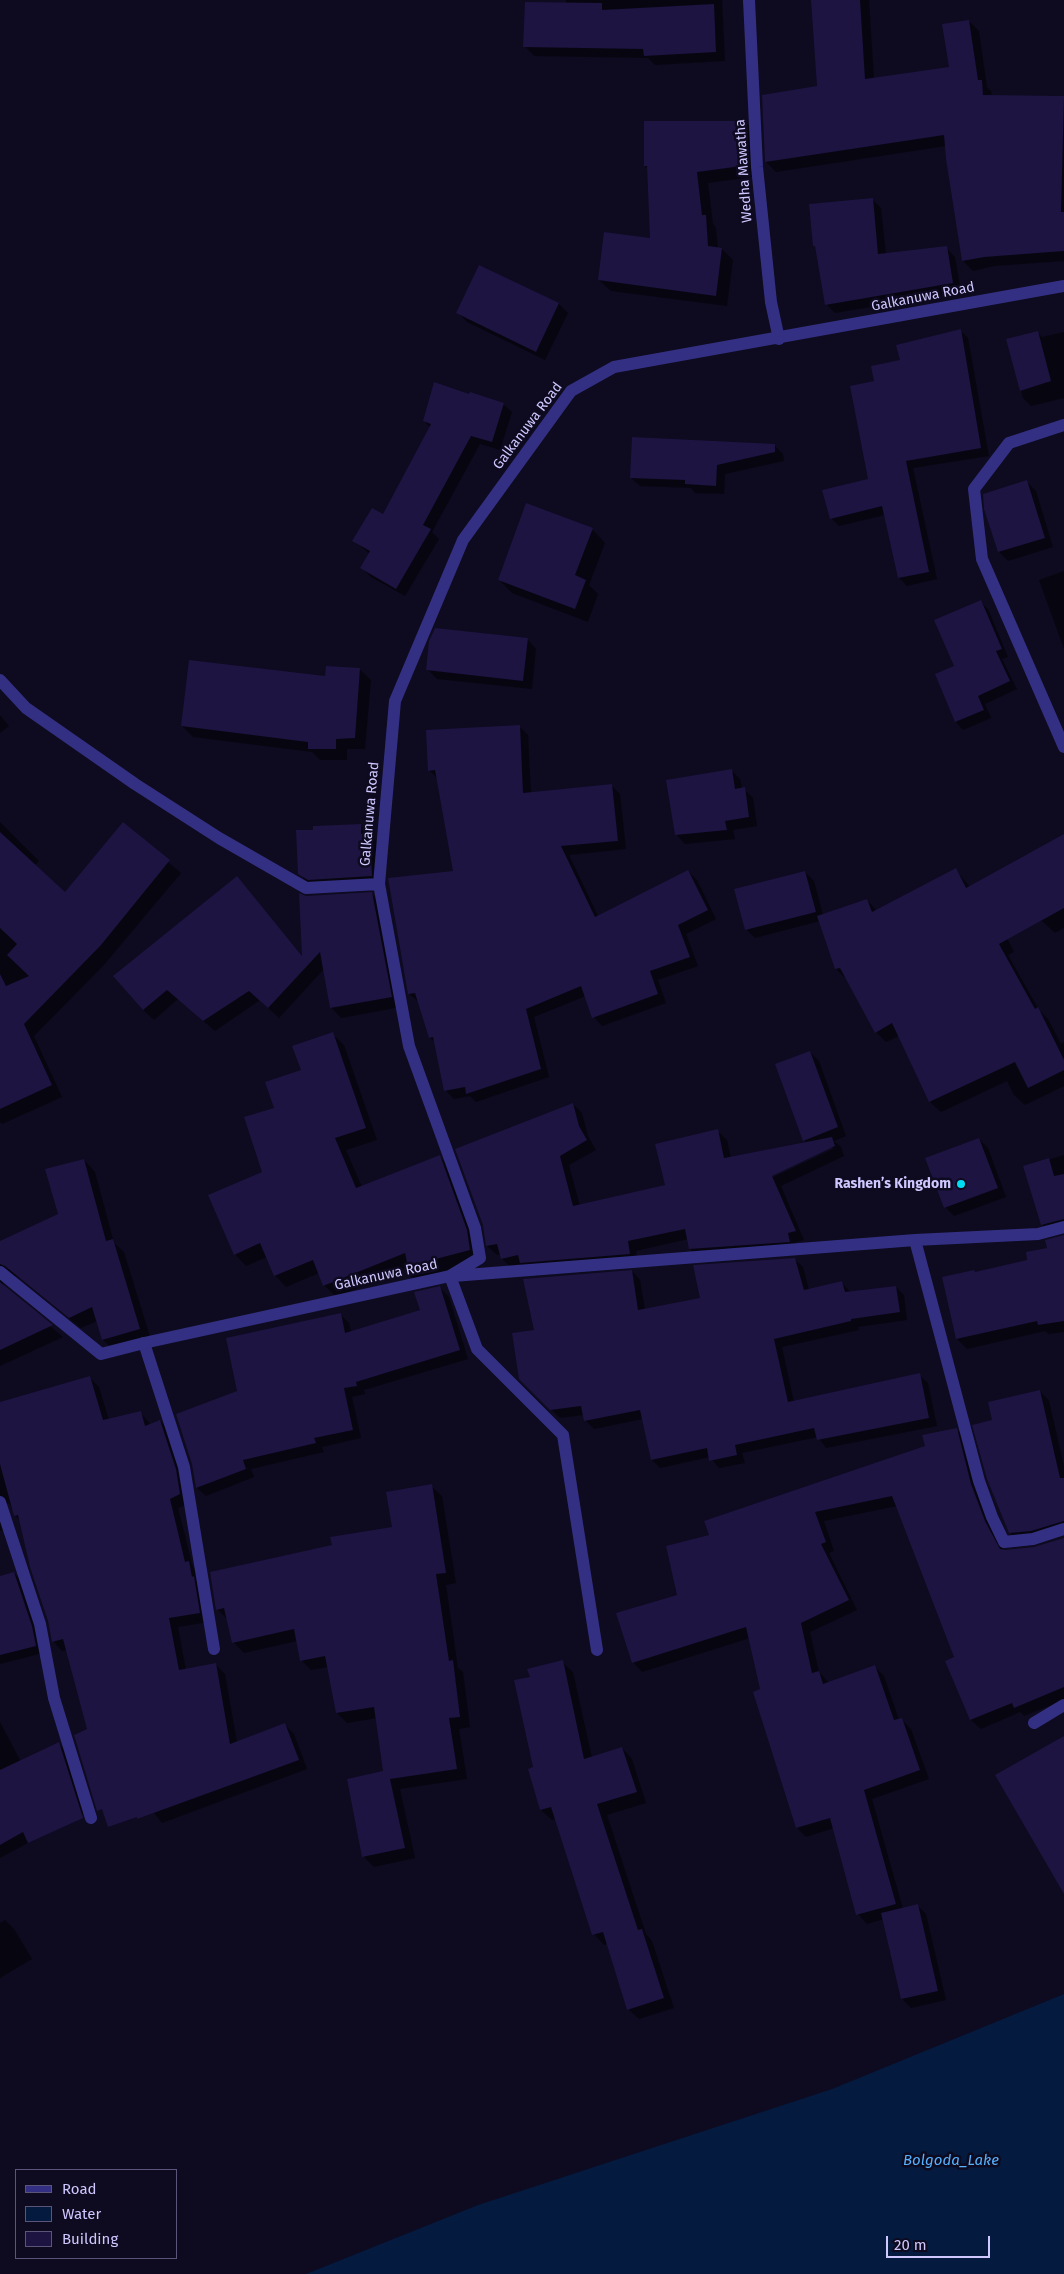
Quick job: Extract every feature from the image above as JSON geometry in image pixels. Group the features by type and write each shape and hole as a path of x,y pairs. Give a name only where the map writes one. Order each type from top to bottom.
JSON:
{"street":[{"name":"Wedha Mawatha","path":"749,0 757,167 771,302 779,339"},
{"name":"Galkanuwa Road","path":"0,1272 101,1354 450,1276 480,1258 475,1228 408,1046 379,884 395,701 463,540 570,391 614,367 779,339 1064,286"},
{"path":"1064,424 1009,443 974,488 982,559 1064,747"},
{"path":"0,680 26,708 134,784 219,838 306,888 379,884"},
{"path":"597,1650 563,1435 477,1349 450,1276 915,1240 1038,1234 1064,1227"},
{"path":"915,1240 979,1481 992,1517 1004,1542 1033,1539 1064,1529"},
{"path":"144,1343 184,1467 214,1649"},
{"path":"0,1502 40,1624 54,1698 92,1818"},
{"path":"1034,1723 1064,1705"}],"water":[{"name":"Bolgoda_Lake","path":"1064,1994 1064,2274 306,2274 478,2205 832,2089"}],"building":[{"path":"811,0 860,0 865,79 949,67 942,24 969,20 978,80 982,80 983,95 1064,96 1061,212 1064,212 1064,251 984,257 962,261 944,135 765,162 762,95 817,86"},
{"path":"525,2 602,3 602,10 714,4 716,52 644,56 643,49 523,47"},
{"path":"644,121 747,121 749,165 697,172 702,215 706,215 708,246 722,248 716,296 598,280 604,232 650,238 647,166 644,166"},
{"path":"873,198 878,254 947,246 953,283 825,305 815,246 813,246 809,204"},
{"path":"479,265 559,303 536,352 456,313"},
{"path":"961,329 981,448 906,461 929,572 898,578 882,506 830,519 822,490 868,479 850,386 874,381 871,366 900,360 896,345"},
{"path":"1038,331 1051,381 1020,391 1006,339"},
{"path":"434,382 504,403 492,442 471,436 423,525 431,529 396,589 360,568 370,551 352,541 372,508 383,514 431,424 423,421"},
{"path":"632,437 775,444 775,452 717,465 716,486 685,484 685,480 630,478"},
{"path":"1027,480 1045,538 998,552 984,509 983,494"},
{"path":"526,503 593,528 575,575 586,580 575,609 498,580"},
{"path":"981,600 1002,649 996,651 1010,681 978,696 984,710 955,722 935,674 954,666 934,620"},
{"path":"435,628 528,638 523,681 426,670 429,641"},
{"path":"189,660 325,676 326,666 360,668 355,738 336,739 336,749 308,749 308,742 181,726"},
{"path":"520,725 523,793 612,784 618,841 561,846 595,917 688,870 708,910 678,925 690,957 650,971 658,994 592,1018 581,986 526,1009 541,1069 466,1094 465,1087 444,1091 433,1037 429,1038 415,993 408,994 388,878 453,871 435,770 428,771 426,730"},
{"path":"732,769 735,789 745,787 749,817 725,821 727,830 675,835 666,780"},
{"path":"123,822 170,860 101,945 24,1024 52,1085 0,1109 0,974 6,986 29,976 7,955 17,944 0,928 0,832 65,892"},
{"path":"361,824 361,834 370,834 372,876 308,880 298,874 296,830 313,830 313,826"},
{"path":"1064,834 1064,908 999,944 1035,1009 1038,1007 1064,1060 1064,1070 1028,1088 1015,1062 929,1102 892,1023 875,1033 840,968 835,969 817,916 867,899 872,912 956,868 966,888"},
{"path":"805,871 816,912 745,930 734,889"},
{"path":"237,876 302,956 299,893 306,896 372,892 392,997 330,1008 320,952 268,1008 249,991 203,1021 167,990 143,1010 113,976"},
{"path":"333,1032 366,1128 335,1138 356,1188 440,1155 467,1230 470,1250 432,1260 436,1271 410,1276 405,1253 323,1286 313,1260 274,1276 260,1243 234,1255 208,1195 262,1172 244,1117 274,1108 265,1082 301,1070 292,1046"},
{"path":"810,1051 838,1127 803,1141 775,1064"},
{"path":"573,1103 579,1126 587,1140 560,1156 573,1206 665,1185 655,1144 718,1129 724,1158 832,1137 835,1146 772,1176 796,1231 788,1233 790,1242 689,1249 685,1229 628,1241 630,1254 520,1263 518,1255 501,1259 497,1244 486,1246 483,1225 455,1149"},
{"path":"979,1138 998,1188 944,1208 925,1158"},
{"path":"1049,1158 1054,1176 1064,1174 1064,1219 1041,1225 1023,1166"},
{"path":"84,1159 106,1241 113,1239 140,1329 102,1340 92,1307 69,1318 5,1266 0,1264 0,1241 58,1214 45,1169"},
{"path":"1064,1235 1064,1321 1038,1325 1037,1321 956,1339 942,1277 974,1270 975,1272 1027,1260 1026,1252 1047,1248 1045,1240"},
{"path":"795,1258 804,1290 842,1281 845,1292 896,1286 900,1312 851,1319 851,1321 774,1339 788,1402 920,1373 929,1418 817,1440 814,1428 735,1445 737,1455 709,1461 707,1448 651,1460 640,1410 584,1421 581,1406 550,1410 519,1379 512,1333 534,1330 523,1279 632,1270 638,1310 700,1298 693,1265"},
{"path":"0,1282 53,1325 0,1350"},
{"path":"440,1286 460,1350 356,1382 357,1386 344,1388 353,1430 314,1438 316,1443 243,1460 246,1469 196,1488 192,1464 176,1414 237,1391 226,1338 341,1313 345,1333 420,1310 414,1292"},
{"path":"90,1376 103,1420 141,1411 145,1426 160,1420 176,1469 180,1494 170,1499 185,1562 189,1561 192,1577 194,1576 200,1613 169,1618 179,1670 216,1663 230,1744 285,1723 299,1760 137,1819 137,1817 108,1827 102,1809 97,1811 74,1735 87,1729 63,1639 52,1642 48,1621 30,1567 18,1515 14,1516 0,1464 0,1402"},
{"path":"1040,1390 1060,1478 1064,1478 1064,1521 1031,1531 1009,1533 987,1479 972,1425 992,1420 988,1402"},
{"path":"957,1428 971,1484 985,1521 1000,1549 1034,1547 1064,1538 1064,1687 1014,1708 1012,1703 970,1720 945,1661 954,1657 892,1496 815,1512 826,1542 821,1544 849,1600 801,1623 812,1673 819,1671 823,1684 875,1665 894,1720 902,1718 920,1770 864,1790 896,1904 856,1915 830,1818 796,1828 753,1692 760,1689 746,1627 632,1663 616,1613 677,1595 666,1546 709,1535 704,1521 925,1446 922,1435"},
{"path":"432,1484 446,1573 436,1574 449,1661 453,1660 460,1717 449,1718 457,1769 390,1779 405,1848 362,1857 347,1779 383,1771 374,1707 336,1713 325,1656 300,1661 294,1629 232,1643 224,1608 216,1610 210,1572 332,1545 330,1537 392,1527 386,1492"},
{"path":"14,1572 32,1626 36,1646 0,1655 0,1576"},
{"path":"563,1660 584,1759 622,1747 637,1792 597,1804 638,1930 642,1929 664,1998 627,2010 603,1932 592,1935 551,1807 540,1810 528,1769 533,1767 514,1680 530,1677 527,1669"},
{"path":"1064,1736 1064,1894 995,1775"},
{"path":"59,1742 83,1818 28,1843 23,1832 0,1845 0,1770"},
{"path":"918,1904 938,1991 901,1999 881,1913"}],"place":[{"name":"Rashen’s Kingdom","path":"961,1184"}]}
